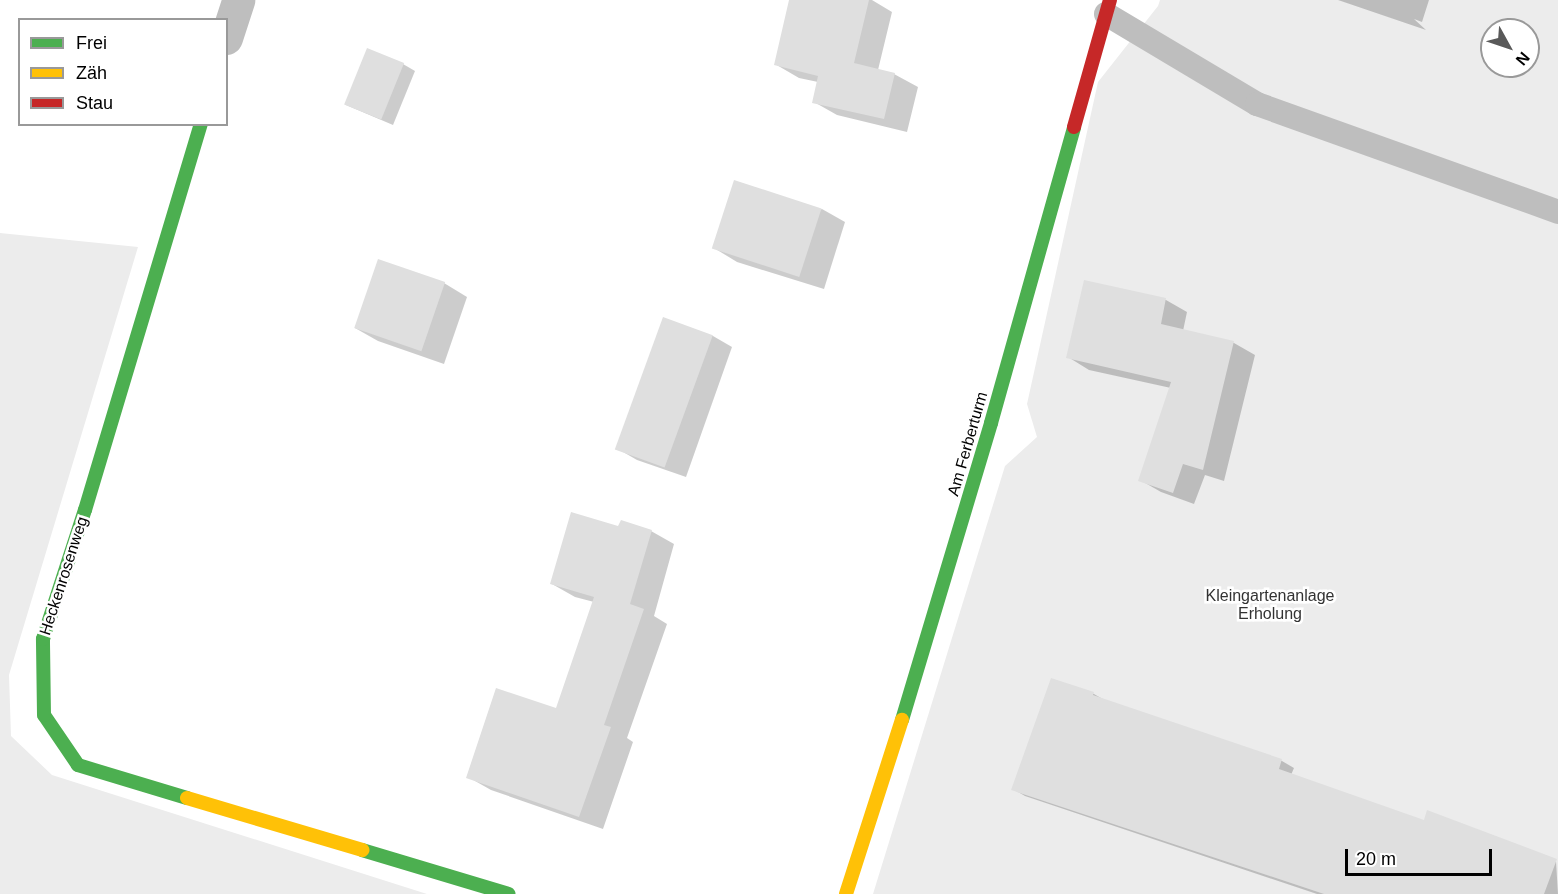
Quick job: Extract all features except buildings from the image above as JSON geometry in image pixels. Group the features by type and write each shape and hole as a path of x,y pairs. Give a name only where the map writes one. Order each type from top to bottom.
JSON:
{"street":[{"path":"228,32 238,0"},
{"name":"Am Ferberturm","path":"846,894 884,782 994,415 1108,7"},
{"name":"Heckenrosenweg","path":"200,126 85,510 43,639 44,715 78,765 509,894"}],"lane":[{"path":"1108,7 1257,104 1558,212"}],"green space":[{"name":"Kleingartenanlage Erholung","path":"1160,0 1558,0 1558,894 873,894 1005,466 1037,437 1027,404 1098,82 1158,6"},
{"path":"0,233 138,247 9,675 11,736 52,775 427,894 0,894"}],"traffic: fast":[{"path":"187,798 78,765 44,715 43,639 85,510 200,126"},
{"path":"902,720 991,423 1074,127"},
{"path":"362,850 509,894"}],"traffic: slow":[{"path":"846,894 902,720"},
{"path":"187,798 362,850"}],"traffic: jam":[{"path":"1074,127 1110,0"}]}
